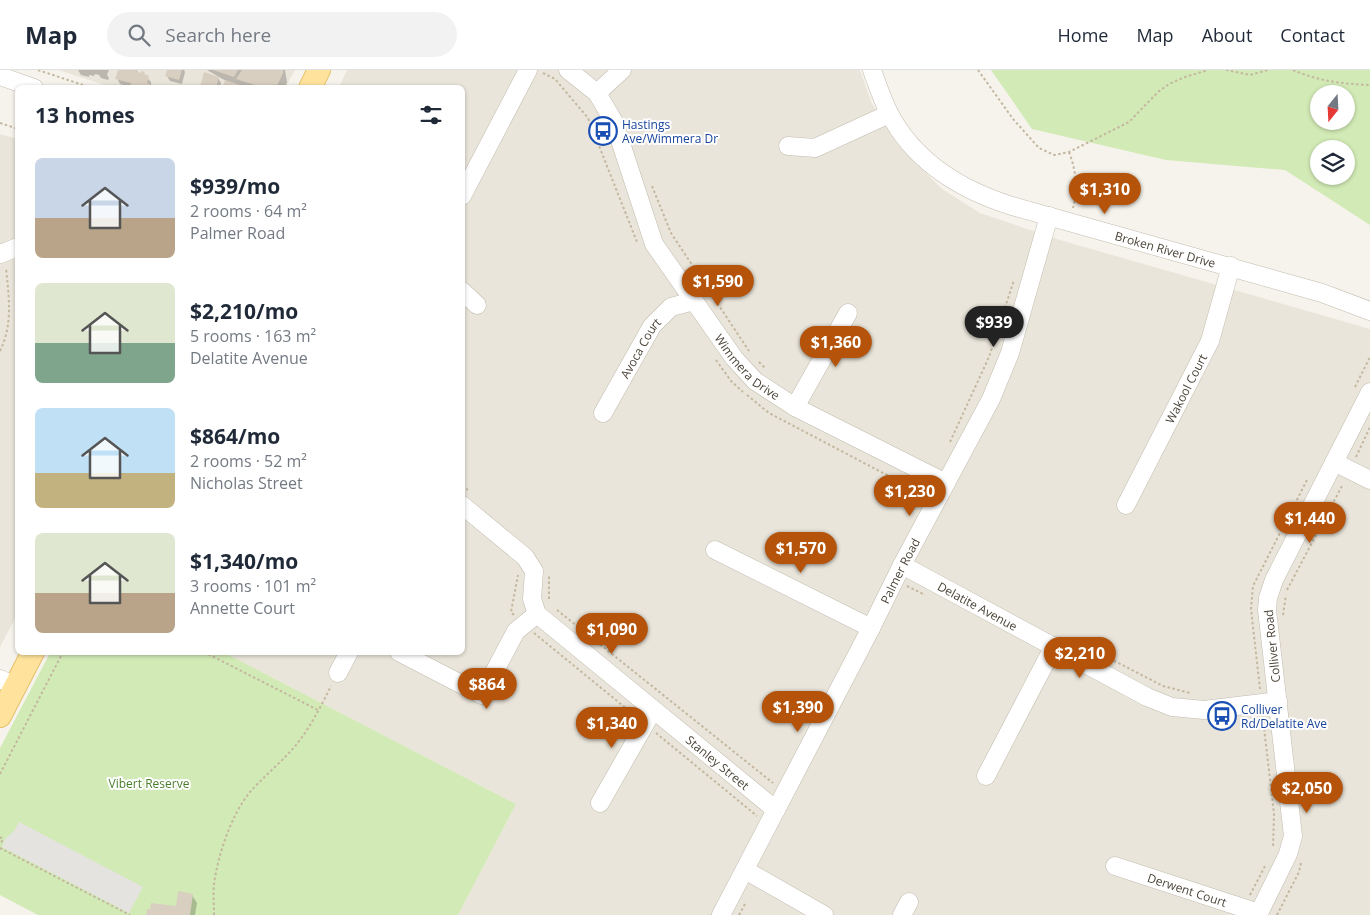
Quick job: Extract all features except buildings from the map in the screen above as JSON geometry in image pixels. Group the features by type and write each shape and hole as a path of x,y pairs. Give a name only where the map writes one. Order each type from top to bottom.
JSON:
{"main road":[{"path":"312,85 319,70"},
{"path":"324,85 332,70"},
{"path":"0,716 5,684 17,655"},
{"path":"5,684 29,655"}],"street":[{"path":"465,190 528,70"},
{"name":"Wimmera Drive","path":"568,70 597,93 614,122 654,244 734,358 755,381 796,407 946,483"},
{"path":"597,93 622,70"},
{"name":"Broken River Drive","path":"872,70 889,114 907,140 921,156 954,182 972,192 992,200 1231,266 1322,293 1370,310"},
{"path":"0,76 26,85"},
{"path":"788,146 815,148 889,114"},
{"name":"Palmer Road","path":"722,915 745,870 770,806 871,628 902,565 991,399 1010,353 1048,216"},
{"path":"0,254 15,248"},
{"name":"Wakool Court","path":"1126,505 1210,341 1231,266"},
{"path":"465,294 477,305"},
{"name":"Avoca Court","path":"603,413 652,326 671,307 694,301"},
{"path":"796,407 848,313"},
{"name":"Colliver Road","path":"1265,914 1293,836 1267,610 1268,598 1274,580 1342,466 1370,392"},
{"path":"1342,466 1370,480"},
{"path":"405,655 482,694 516,631 543,608 532,599 534,571 525,556 466,499"},
{"path":"715,550 871,628"},
{"name":"Delatite Avenue","path":"902,565 1147,697 1172,707 1204,710 1278,701"},
{"name":"Stanley Street","path":"543,608 653,710 770,806"},
{"path":"986,776 1054,646"},
{"path":"338,673 347,655"},
{"path":"600,803 653,710"},
{"name":"Derwent Court","path":"1115,866 1265,914"},
{"path":"745,870 824,915"}],"path":[{"path":"38,70 83,85"},
{"path":"978,70 1013,119 1039,148 1054,155 1069,152 1129,122 1158,92 1169,84 1208,70"},
{"path":"1226,70 1250,74 1268,70"},
{"path":"1293,70 1310,77 1339,84 1370,85"},
{"path":"0,123 15,128"},
{"path":"1069,152 1075,167 1075,199 1069,222"},
{"path":"649,180 670,233 749,351"},
{"path":"0,254 5,262 10,302 7,337 0,351"},
{"path":"946,450 989,357 1016,274"},
{"path":"756,358 768,372"},
{"path":"1283,616 1286,592 1342,466 1370,428"},
{"path":"543,608 550,582 549,572"},
{"path":"556,609 773,783 770,806"},
{"path":"0,774 61,655"},
{"path":"210,655 318,710"},
{"path":"1102,655 1163,686 1198,695"},
{"path":"214,915 214,886 218,865 225,840 236,816 248,795 295,746 318,710 338,673"},
{"path":"0,837 3,839 0,847 130,915"},
{"path":"1265,914 1299,872 1301,862"}],"shaded area":[{"path":"58,70 295,70 287,85 105,85"},
{"path":"347,70 860,70 872,104 897,144 942,189 980,213 1060,240 1370,329 1370,915 458,915 516,804 229,655 465,655 465,85 340,85"},
{"path":"0,134 15,138 15,619 0,647"},
{"path":"19,822 143,887 129,913 2,847 5,839 14,831"}],"green space":[{"path":"991,70 1370,70 1370,225 1285,170 1166,160 1032,129"},
{"name":"Vibert Reserve","path":"49,655 229,655 516,804 458,915 38,915 0,895 0,748"}],"place":[{"name":"Hastings Ave/Wimmera Dr","path":"603,131"},
{"name":"Colliver Rd/Delatite Ave","path":"1222,716"}]}
